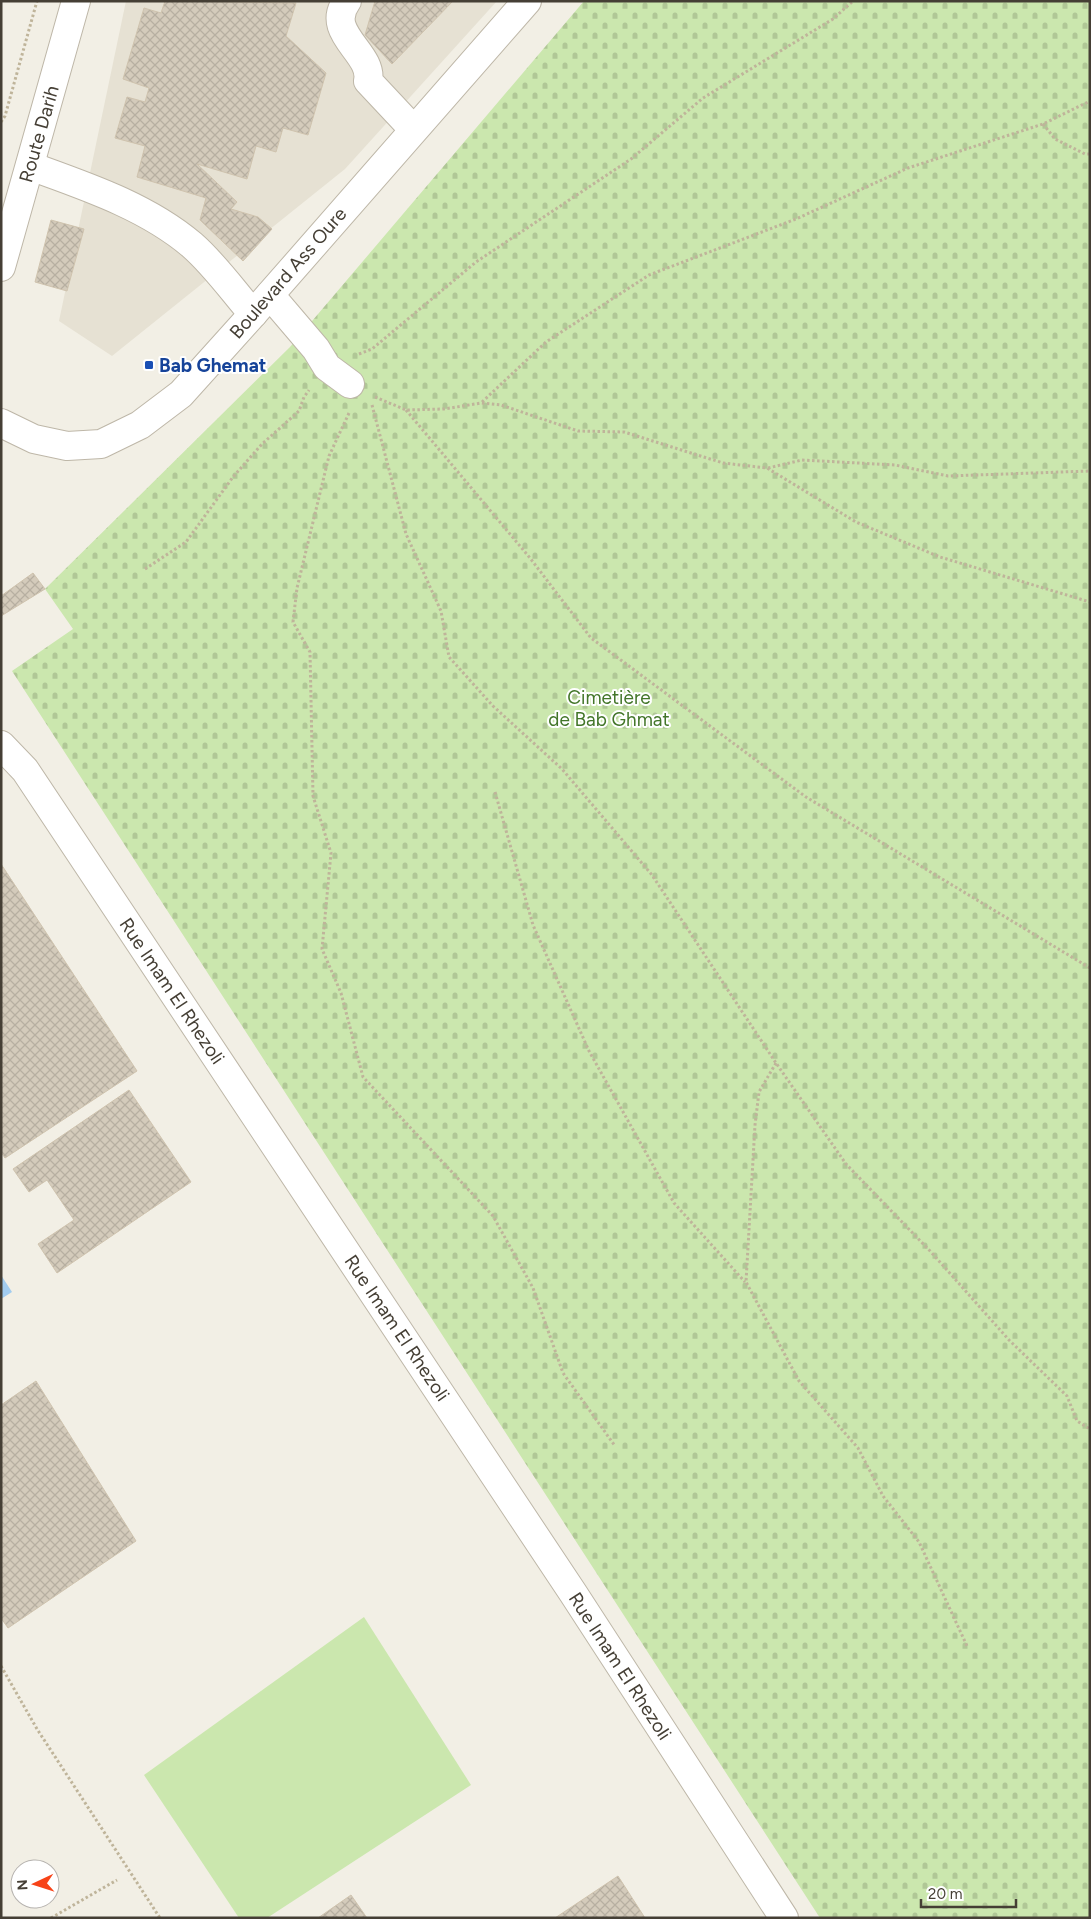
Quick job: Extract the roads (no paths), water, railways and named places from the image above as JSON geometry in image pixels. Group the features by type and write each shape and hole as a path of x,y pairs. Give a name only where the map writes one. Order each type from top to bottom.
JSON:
{"street":[{"name":"Route Darih","path":"1,267 8,209 30,166 76,1"},
{"path":"347,1 342,8 340,18 350,45 366,66 368,80 414,129"},
{"name":"Boulevard Ass Oure","path":"1,423 34,439 67,446 101,444 140,425 181,394 527,1"},
{"path":"30,166 89,187 167,228 192,245 316,349 326,367 350,384"},
{"name":"Rue Imam El Rhezoli","path":"1,745 25,770 568,1585 784,1918"}],"water":[{"path":"1,1275 12,1292 1,1299"}],"place":[{"name":"Bab Ghemat","path":"149,365"}],"park label":[{"name":"Cimetière de Bab Ghmat","path":"609,708"}]}
